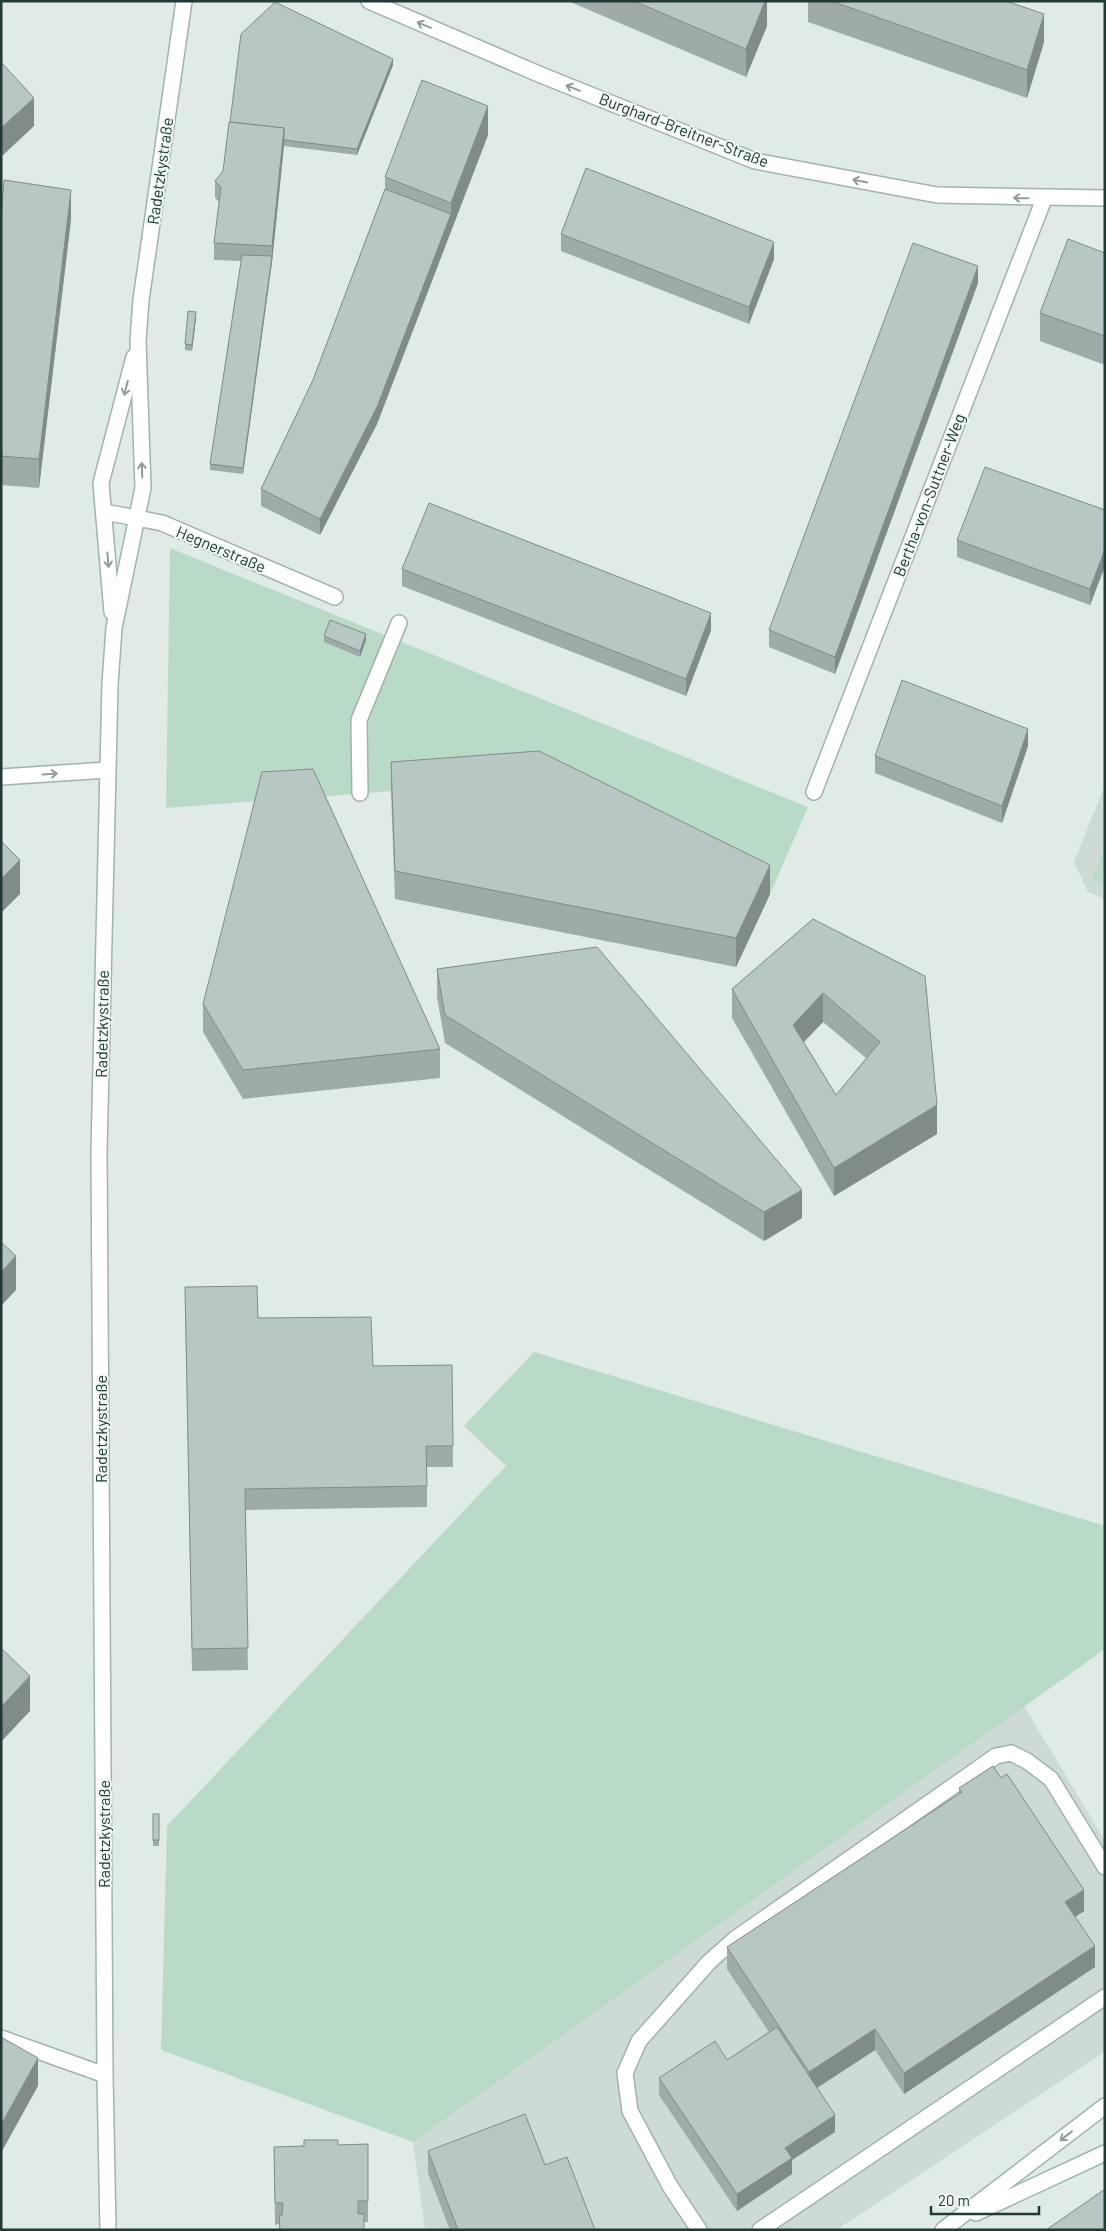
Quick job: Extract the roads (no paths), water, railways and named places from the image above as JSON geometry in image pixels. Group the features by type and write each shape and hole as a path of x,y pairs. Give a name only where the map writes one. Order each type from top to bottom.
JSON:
{"street":[{"name":"Radetzkystraße","path":"114,628 143,488 138,341 141,300 184,1"},
{"name":"Burghard-Breitner-Straße","path":"368,1 541,75 755,161 937,196 1105,198"},
{"name":"Bertha-von-Suttner-Weg","path":"814,792 1044,198"},
{"name":"Radetzkystraße","path":"108,2230 105,2074 99,1152 107,770 114,628 101,483 138,341"},
{"name":"Hegnerstraße","path":"104,512 162,523 335,597"},
{"path":"360,793 359,720 399,623"},
{"path":"1,777 107,770"},
{"path":"699,2230 670,2186 630,2111 625,2073 639,2041 709,1962 735,1939 996,1756 1011,1753 1027,1761 1051,1779 1105,1867"},
{"path":"760,2230 1105,1997"},
{"path":"1,2038 105,2074"},
{"path":"947,2227 1105,2106"},
{"path":"947,2227 1105,2153"}]}
